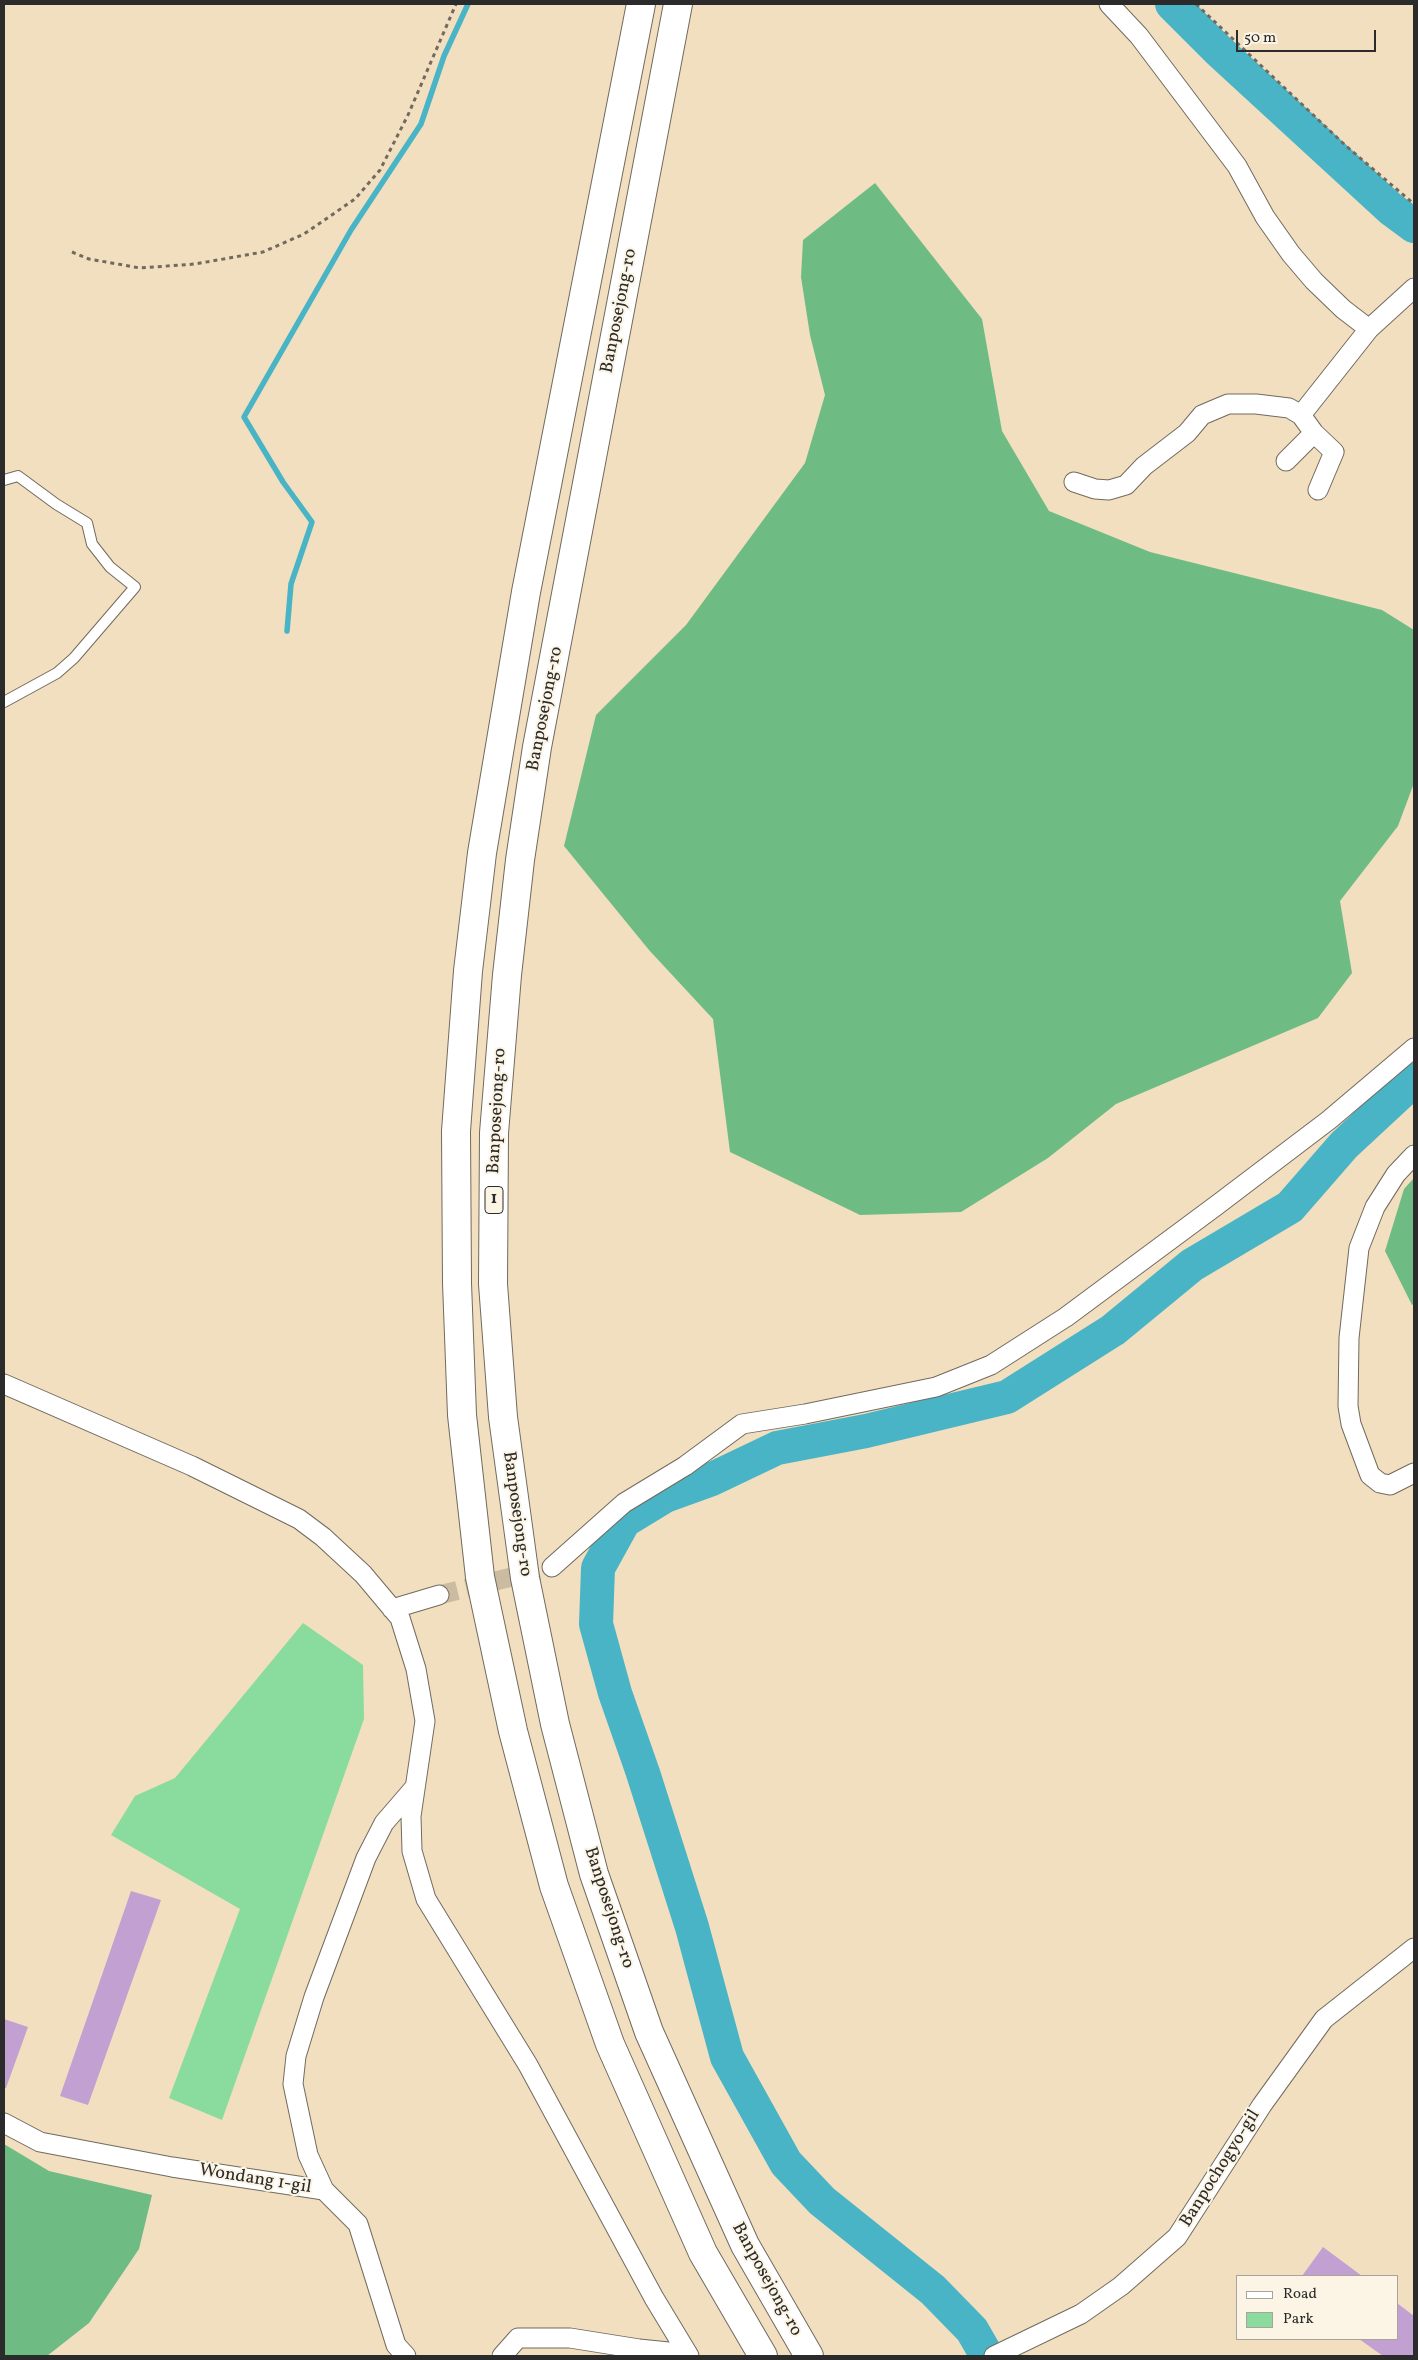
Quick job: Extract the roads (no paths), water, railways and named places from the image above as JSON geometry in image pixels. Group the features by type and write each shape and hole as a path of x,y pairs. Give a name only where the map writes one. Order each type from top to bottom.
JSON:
{"highway":[{"name":"Banposejong-ro","path":"679,4 537,748 520,860 507,975 494,1133 493,1284 503,1417 525,1578 556,1724 594,1874 649,2032 744,2245 809,2356"},
{"name":"Banposejong-ro","path":"639,10 526,592 482,853 468,971 456,1131 462,1415 480,1577 513,1731 554,1886 610,2044 703,2254 764,2356"}],"street":[{"path":"1109,4 1139,36 1237,166 1265,216 1291,254 1314,281 1343,309 1370,329"},
{"path":"1301,415 1370,329 1414,288"},
{"path":"1074,482 1094,489 1109,490 1126,486 1144,466 1187,433 1202,415 1228,404 1256,404 1289,408 1301,415 1314,433 1334,452 1318,490"},
{"path":"1286,461 1314,433"},
{"path":"552,1567 624,1502 685,1466 742,1424 805,1414 936,1387 991,1365 1066,1317 1217,1205 1329,1120 1414,1048"},
{"path":"1414,1155 1396,1174 1375,1208 1360,1248 1350,1338 1348,1406 1351,1424 1370,1475 1380,1483 1390,1485 1414,1473"},
{"path":"4,1384 192,1466 298,1518 323,1537 363,1574 400,1618 416,1669 425,1721 410,1816 412,1851 426,1898 528,2064 654,2298 689,2355"},
{"path":"392,1608 439,1595"},
{"path":"324,2190 308,2155 304,2137 293,2084 296,2056 314,1998 366,1858 384,1823 416,1786"},
{"name":"Banpochogyo-gil","path":"996,2356 1080,2314 1122,2286 1178,2237 1262,2105 1324,2019 1414,1948"},
{"name":"Wondang 1-gil","path":"4,2123 40,2142 172,2167 324,2190 358,2224 396,2345 406,2356"},
{"path":"502,2356 518,2338 570,2338 689,2355"}],"lane":[{"path":"4,480 18,476 56,504 88,523 92,544 110,567 135,587 74,658 57,673 4,702"}],"waterway":[{"path":"287,631 291,584 312,522 283,482 244,417 351,230 421,124 444,56 468,4"},
{"path":"1172,4 1219,51 1391,209 1414,226"},
{"path":"987,2356 972,2330 933,2290 822,2201 786,2163 727,2057 692,1927 643,1773 615,1693 596,1624 598,1568 624,1521 665,1496 712,1479 777,1448 866,1431 1007,1397 1113,1330 1192,1265 1290,1207 1344,1145 1414,1080"}],"tunnel":[{"path":"439,1595 552,1567"}]}
